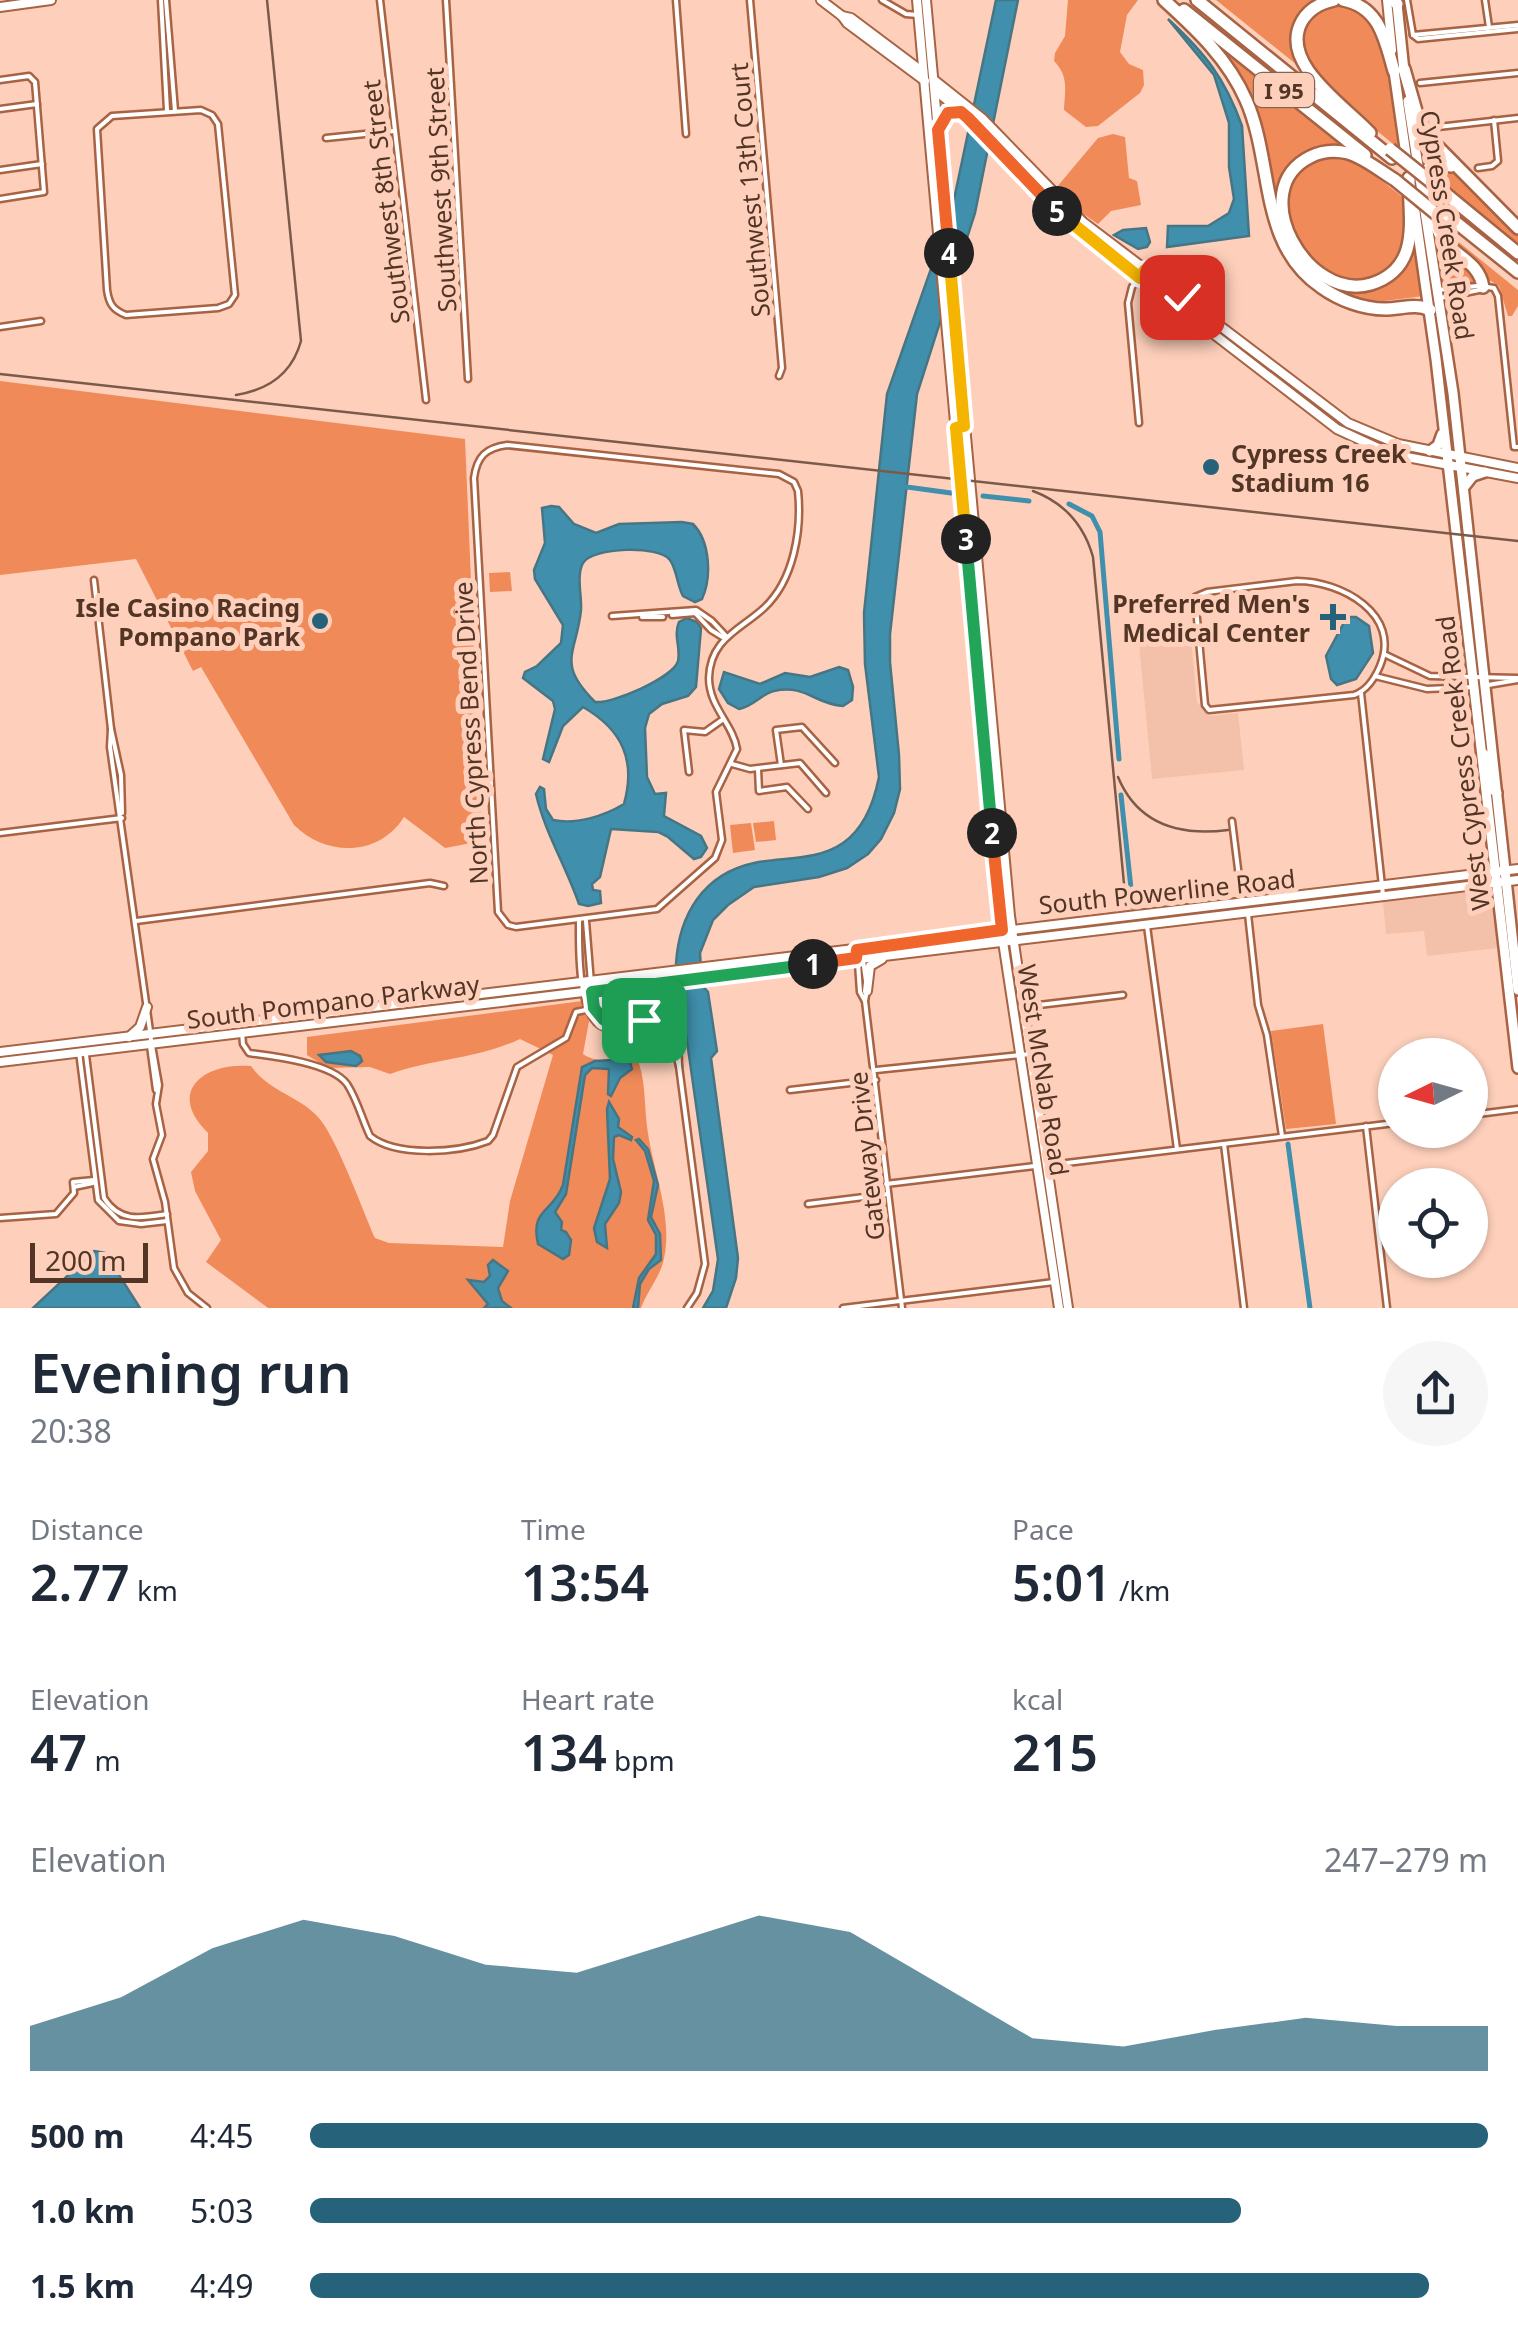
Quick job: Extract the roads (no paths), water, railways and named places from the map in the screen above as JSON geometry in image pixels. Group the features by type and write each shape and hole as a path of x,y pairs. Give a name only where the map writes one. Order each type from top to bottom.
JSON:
{"highway":[{"path":"1164,0 1215,50 1242,91 1257,134 1274,221 1289,255 1319,286 1358,304 1433,298"},
{"name":"I 95","path":"1172,0 1399,177 1518,253"},
{"path":"1182,0 1399,177 1412,232 1407,254 1397,268 1376,282 1354,286 1317,272 1298,250 1286,224 1282,196 1292,171 1313,156 1340,152 1399,177"},
{"path":"1197,0 1391,154"},
{"name":"I 95","path":"1206,0 1370,133 1518,280"},
{"path":"1334,0 1316,6 1305,16 1297,34 1297,52 1308,70 1370,133"},
{"path":"1343,0 1361,6 1377,20 1422,129 1518,228"},
{"path":"1470,181 1445,161 1437,160 1429,166 1439,232 1449,246 1478,270 1483,287"},
{"path":"1437,201 1518,261"},
{"path":"1437,201 1518,272"}],"main road":[{"path":"0,7 51,0"},
{"path":"821,0 846,23 929,81"},
{"name":"West McNab Road","path":"917,0 921,46 938,130 939,238 1006,929 1059,1282 1059,1308"},
{"name":"West McNab Road","path":"926,0 929,81 940,198 946,218 960,427"},
{"name":"Cypress Creek Road","path":"1396,1 1399,177 1433,298 1447,454"},
{"path":"842,16 852,18 903,56 966,112 996,132 1050,190 1142,274 1347,434 1380,450 1518,478"},
{"path":"903,56 913,54 921,46"},
{"name":"Cypress Creek Road","path":"1399,70 1460,456"},
{"path":"938,130 946,114 966,112"},
{"path":"966,112 1048,206 1348,423 1385,440 1518,468"},
{"path":"1430,451 1438,445 1444,426"},
{"name":"West Cypress Creek Road","path":"1447,454 1480,748 1516,996 1518,1068"},
{"name":"West Cypress Creek Road","path":"1460,456 1497,793 1500,877"},
{"path":"1464,488 1472,476 1485,472"},
{"path":"1480,748 1486,756 1490,788 1497,793"},
{"name":"South Powerline Road","path":"671,978 858,955 1006,929 1245,907 1500,877 1518,870"},
{"name":"South Powerline Road","path":"1500,877 1518,880"},
{"name":"South Powerline Road","path":"858,955 1146,924 1245,907"},
{"name":"West McNab Road","path":"1008,940 1022,1007 1026,1054"},
{"path":"866,996 872,964 913,952"},
{"name":"South Pompano Parkway","path":"0,1062 297,1016 671,978"},
{"name":"South Pompano Parkway","path":"0,1052 129,1037 151,1040 242,1033 462,1001"},
{"path":"129,1037 140,1027 147,1007"},
{"path":"242,1033 251,1026 297,1016"},
{"name":"West McNab Road","path":"1059,1282 1068,1308"}],"street":[{"path":"164,0 175,111"},
{"path":"164,0 167,112"},
{"name":"Southwest 8th Street","path":"380,0 426,400"},
{"name":"Southwest 9th Street","path":"446,0 468,379"},
{"path":"676,0 686,134"},
{"name":"Southwest 13th Court","path":"750,0 782,368 779,376"},
{"path":"882,0 906,14 918,15"},
{"path":"1485,0 1489,30"},
{"path":"1396,1 1414,35 1518,27"},
{"path":"1420,83 1518,73"},
{"path":"0,80 33,78 44,192 0,199"},
{"path":"0,109 37,104"},
{"path":"201,110 212,114 218,124 237,288 229,304 218,308 126,315 109,301 107,290 96,140 100,123 112,116 167,112 201,110"},
{"path":"1438,126 1518,118"},
{"path":"1478,168 1496,164 1494,120"},
{"path":"326,138 394,131"},
{"path":"0,170 42,164"},
{"path":"1048,206 1050,190"},
{"path":"1139,423 1128,303 1132,287 1142,274"},
{"path":"1433,298 1474,285 1492,287 1498,294 1514,447 1518,447"},
{"path":"0,326 42,321"},
{"name":"North Cypress Bend Drive","path":"725,637 764,608 790,570 799,500 794,482 787,477 507,445 482,454 476,464 498,912 508,925 583,920 657,909 668,902 691,876 719,854 722,830 716,792 732,764"},
{"path":"94,580 110,742 162,1135 154,1159 174,1268 188,1294 207,1308"},
{"path":"1362,693 1209,710 1204,700 1195,597 1207,592 1290,582 1333,586 1358,599 1376,619 1384,632 1384,654 1362,693 1382,891"},
{"path":"612,617 660,617 691,612 700,616 711,630 725,637 716,650 709,676 713,700 737,743 732,764 758,769 800,762 826,793"},
{"path":"1384,654 1420,673 1472,682"},
{"path":"1416,688 1420,673"},
{"path":"1375,676 1416,688 1518,679"},
{"path":"689,772 684,730 706,732 722,720"},
{"path":"781,765 776,730 802,727 835,762"},
{"path":"758,769 759,791 787,787 808,809"},
{"path":"0,833 122,816"},
{"path":"1232,821 1258,1005 1267,1035 1282,1136"},
{"path":"136,921 430,883 444,886"},
{"path":"583,920 587,1009 603,1027 653,1024 665,1028 672,1039 704,1264 699,1288 687,1308"},
{"path":"1146,924 1177,1150"},
{"name":"Gateway Drive","path":"858,955 860,992 866,996"},
{"name":"Gateway Drive","path":"858,955 901,1304"},
{"path":"588,988 594,1008 604,1020 654,1019 671,1025 678,1040 678,1066"},
{"path":"1022,1007 1123,995"},
{"path":"242,1033 249,1053 292,1059 338,1076 348,1085 370,1136 410,1152 488,1141 517,1067 566,1038 576,1012 594,1008"},
{"path":"82,1052 104,1198 119,1215 128,1218 167,1218"},
{"path":"875,1071 1026,1054"},
{"path":"790,1090 876,1080"},
{"path":"1488,1113 1518,1109"},
{"path":"886,1184 1378,1125"},
{"path":"1366,1126 1387,1308"},
{"path":"93,1140 98,1200 110,1216 141,1224 167,1218"},
{"path":"1224,1144 1244,1308"},
{"path":"0,1218 56,1214 68,1201 74,1184 92,1185 94,1180"},
{"path":"808,1204 888,1194"},
{"path":"843,1308 1059,1282"}],"water":[{"path":"996,0 1018,0 975,213 917,394 890,634 900,789 894,813 881,839 847,868 819,877 754,887 728,905 713,920 700,953 702,985 708,992 717,1051 711,1058 738,1258 726,1308 703,1308 713,1291 718,1259 676,964 678,946 697,899 721,877 754,863 811,856 833,849 857,830 874,796 879,777 865,664 864,613 887,394 952,209"},
{"path":"1168,19 1212,67 1242,126 1249,236 1167,247 1168,226 1208,226 1229,213 1234,199 1229,123 1214,75"},
{"path":"1146,228 1150,242 1138,249 1114,235 1123,230"},
{"path":"559,507 574,524 596,533 619,524 693,524 703,540 708,560 705,590 702,599 695,602 683,596 674,568 664,555 640,550 612,551 589,558 581,568 581,610 572,668 595,702 627,694 665,675 678,661 679,622 687,618 701,628 696,687 688,696 662,704 649,714 645,728 647,777 655,794 666,793 664,816 701,836 707,848 694,859 658,832 611,829 600,877 592,884 593,890 600,891 601,903 588,906 579,904 536,794 540,787 544,789 546,809 553,820 571,821 608,812 624,804 627,760 617,736 583,707 563,726 549,762 543,759 555,709 553,701 523,678 525,672 561,643 563,625 535,579 534,570 545,543 542,508"},
{"path":"1347,617 1356,617 1369,626 1373,653 1356,679 1337,685 1331,679 1326,656"},
{"path":"839,667 848,670 853,687 852,700 843,706 785,690 769,693 739,709 728,703 719,689 724,672 760,684 785,673 810,677"},
{"path":"351,1051 362,1061 356,1066 326,1062 319,1055"},
{"path":"629,1059 632,1069 620,1078 611,1096 609,1069 592,1068 585,1075 566,1194 555,1212 562,1222 561,1230 571,1240 569,1255 563,1259 538,1244 536,1232 540,1217 563,1185 582,1067 595,1061"},
{"path":"609,1102 619,1119 618,1127 632,1137 614,1137 613,1159 621,1192 619,1203 605,1224 607,1248 597,1242 594,1228 610,1179"},
{"path":"636,1140 648,1149 658,1185 651,1217 660,1234 661,1260 649,1269 640,1284 638,1308 633,1308 639,1278 656,1254 656,1235 648,1220 654,1181 645,1151"},
{"path":"94,1251 105,1253 140,1308 33,1308"},
{"path":"493,1260 508,1271 498,1288 502,1301 511,1308 484,1308 488,1304 468,1280 484,1282 490,1276 488,1265"}],"waterway":[{"path":"907,487 951,493"},
{"path":"983,496 1029,501"},
{"path":"1069,504 1092,516 1100,532 1119,759"},
{"path":"1121,795 1133,907"},
{"path":"1288,1144 1310,1308"}],"railway":[{"path":"236,395 277,378 291,363 301,341 267,0"},
{"path":"0,374 1518,541"},
{"path":"1033,491 1072,516 1093,557 1126,905"},
{"path":"1118,777 1137,806 1163,824 1194,831 1228,830"}],"place":[{"name":"Cypress Creek Stadium 16","path":"1211,467"},
{"name":"Preferred Men's Medical Center","path":"1333,617"},
{"name":"Isle Casino Racing Pompano Park","path":"320,621"}]}
